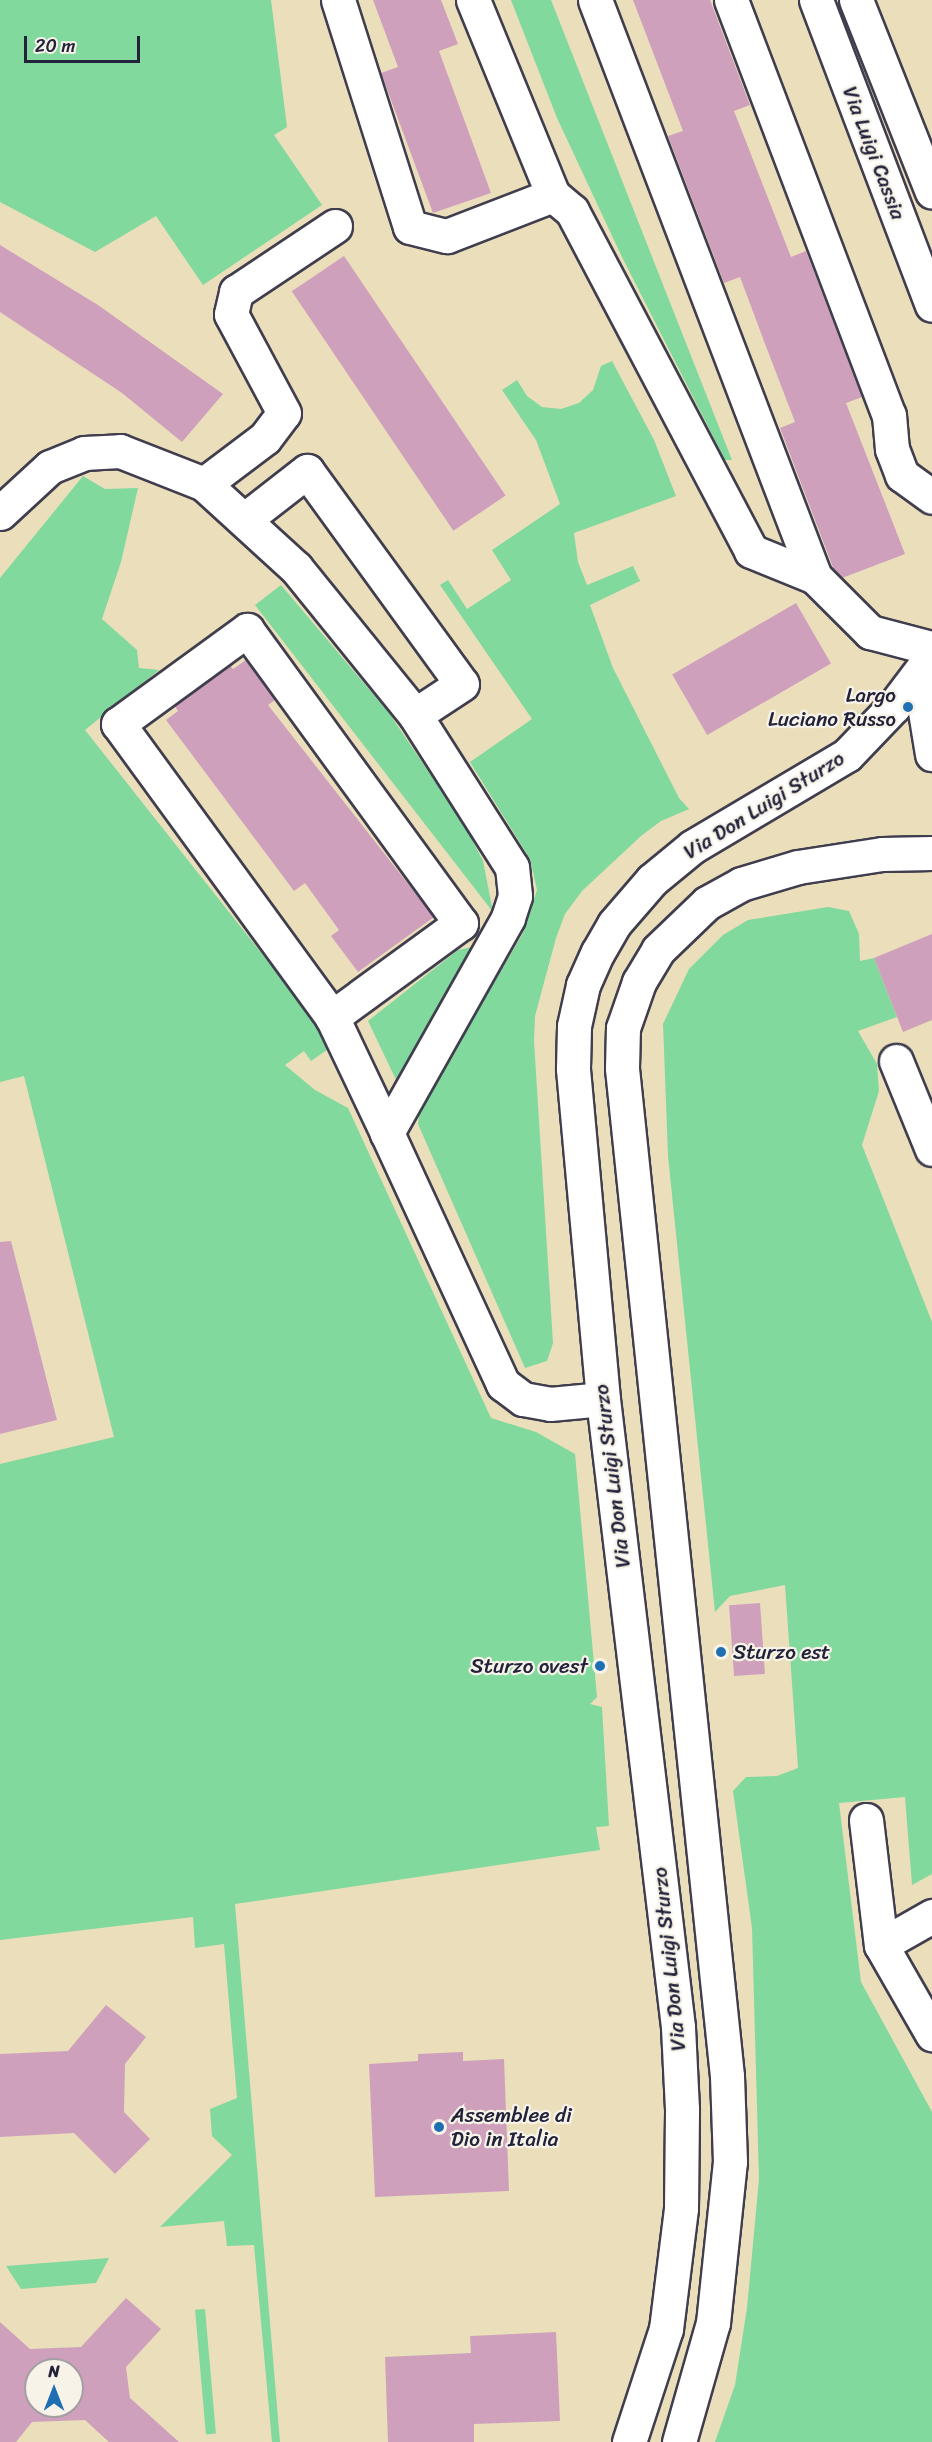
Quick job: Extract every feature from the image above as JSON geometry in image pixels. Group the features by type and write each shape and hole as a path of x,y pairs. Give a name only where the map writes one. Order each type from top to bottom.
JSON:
{"street":[{"path":"338,0 410,226 447,236 553,195"},
{"path":"474,0 553,195 572,211 752,550 815,577 870,632 930,652 923,699 932,754"},
{"path":"595,0 815,577"},
{"path":"730,0 889,415 892,449 902,475 932,496"},
{"name":"Via Luigi Cassia","path":"816,0 932,305"},
{"name":"Via Luigi Cassia","path":"856,0 932,192"},
{"path":"204,484 266,438 284,413 231,314 236,292 335,226"},
{"path":"0,513 50,467 84,453 120,451 204,484 296,568 415,715 512,867 515,896 508,918 387,1133"},
{"path":"244,520 307,471 462,684 415,715"},
{"path":"332,1017 461,923 247,630 118,724 332,1017 503,1384 523,1399 550,1404 603,1399"},
{"name":"Via Don Luigi Sturzo","path":"629,2442 666,2329 681,2208 682,2109 678,2027 603,1399 573,1068 579,1005 598,952 614,924 652,880 692,847 847,755 894,706 930,652"},
{"path":"679,2442 713,2323 730,2162 727,2076 622,1068 623,1028 639,982 658,950 707,903 741,884 798,867 882,855 932,853"},
{"path":"896,1061 932,1149"},
{"path":"867,1821 881,1945 932,2034"},
{"path":"881,1945 932,1916"}],"green space":[{"path":"0,0 271,0 287,127 274,135 322,205 203,285 156,216 95,252 0,202"},
{"path":"511,0 551,0 732,460 725,460 621,255 557,118"},
{"path":"612,361 654,440 676,496 574,533 578,562 587,585 633,566 640,581 590,605 613,668 679,798 689,809 661,821 641,836 582,891 565,914 556,938 535,1016 534,1041 553,1343 547,1361 525,1368 418,1124 420,1109 523,933 537,890 530,859 470,762 532,719 440,585 448,580 467,609 511,580 492,550 560,504 536,440 502,390 517,380 527,396 542,407 561,409 579,403 593,390 601,366"},
{"path":"83,476 105,489 138,488 121,562 102,619 137,650 139,668 159,670 85,730 334,1045 311,1061 304,1051 285,1065 315,1090 348,1108 491,1418 536,1432 575,1454 597,1697 590,1704 602,1707 609,1826 596,1827 600,1850 235,1904 280,2442 272,2442 254,2245 227,2246 224,2221 160,2227 232,2155 212,2136 210,2109 237,2098 224,1944 195,1948 193,1917 0,1940 0,1464 114,1437 24,1076 0,1082 0,578"},
{"path":"281,585 389,713 465,826 483,861 493,912 255,605"},
{"path":"828,907 849,911 859,934 860,961 874,958 897,1017 858,1031 877,1064 879,1091 862,1145 932,1322 932,1874 912,1885 905,1797 839,1803 861,1982 932,2112 932,2442 715,2442 735,2385 747,2308 759,2179 752,1928 733,1791 746,1777 777,1776 798,1768 785,1585 730,1596 715,1612 668,1156 663,1024 689,969 723,935 748,920"},
{"path":"476,946 397,1082 368,1021 458,950"},
{"path":"109,2258 96,2283 21,2289 6,2266"},
{"path":"205,2309 216,2434 206,2434 195,2310"}],"building":[{"path":"373,0 441,0 458,44 439,51 491,193 433,213 381,73 398,67"},
{"path":"633,0 710,0 750,105 734,111 791,257 806,251 862,397 846,403 905,554 842,578 834,570 780,428 795,422 740,277 724,283 668,136 683,131"},
{"path":"0,245 98,305 223,394 182,442 122,393 0,312"},
{"path":"344,256 506,496 453,531 292,291"},
{"path":"796,603 831,664 707,735 672,674"},
{"path":"246,660 275,700 268,705 434,917 358,972 331,936 339,930 305,883 294,891 166,720 178,711 175,706 230,665 233,669"},
{"path":"932,934 932,1020 903,1032 874,958"},
{"path":"11,1241 57,1420 0,1434 0,1242"},
{"path":"760,1603 765,1674 734,1676 729,1605"},
{"path":"106,2005 146,2037 125,2064 124,2112 150,2139 115,2174 74,2133 0,2137 0,2054 68,2051"},
{"name":"Assemblee di Dio in Italia","path":"463,2052 463,2061 504,2059 509,2191 375,2197 369,2064 418,2061 418,2054"},
{"path":"126,2298 161,2329 126,2367 130,2398 179,2442 109,2442 85,2420 32,2422 16,2442 0,2442 0,2322 30,2349 81,2347"},
{"path":"556,2332 560,2421 474,2424 474,2442 388,2442 385,2357 471,2353 470,2336"}],"place":[{"name":"Largo Luciano Russo","path":"908,707"},
{"name":"Sturzo est","path":"721,1652"},
{"name":"Sturzo ovest","path":"600,1666"},
{"name":"Assemblee di Dio in Italia","path":"439,2127"}]}
